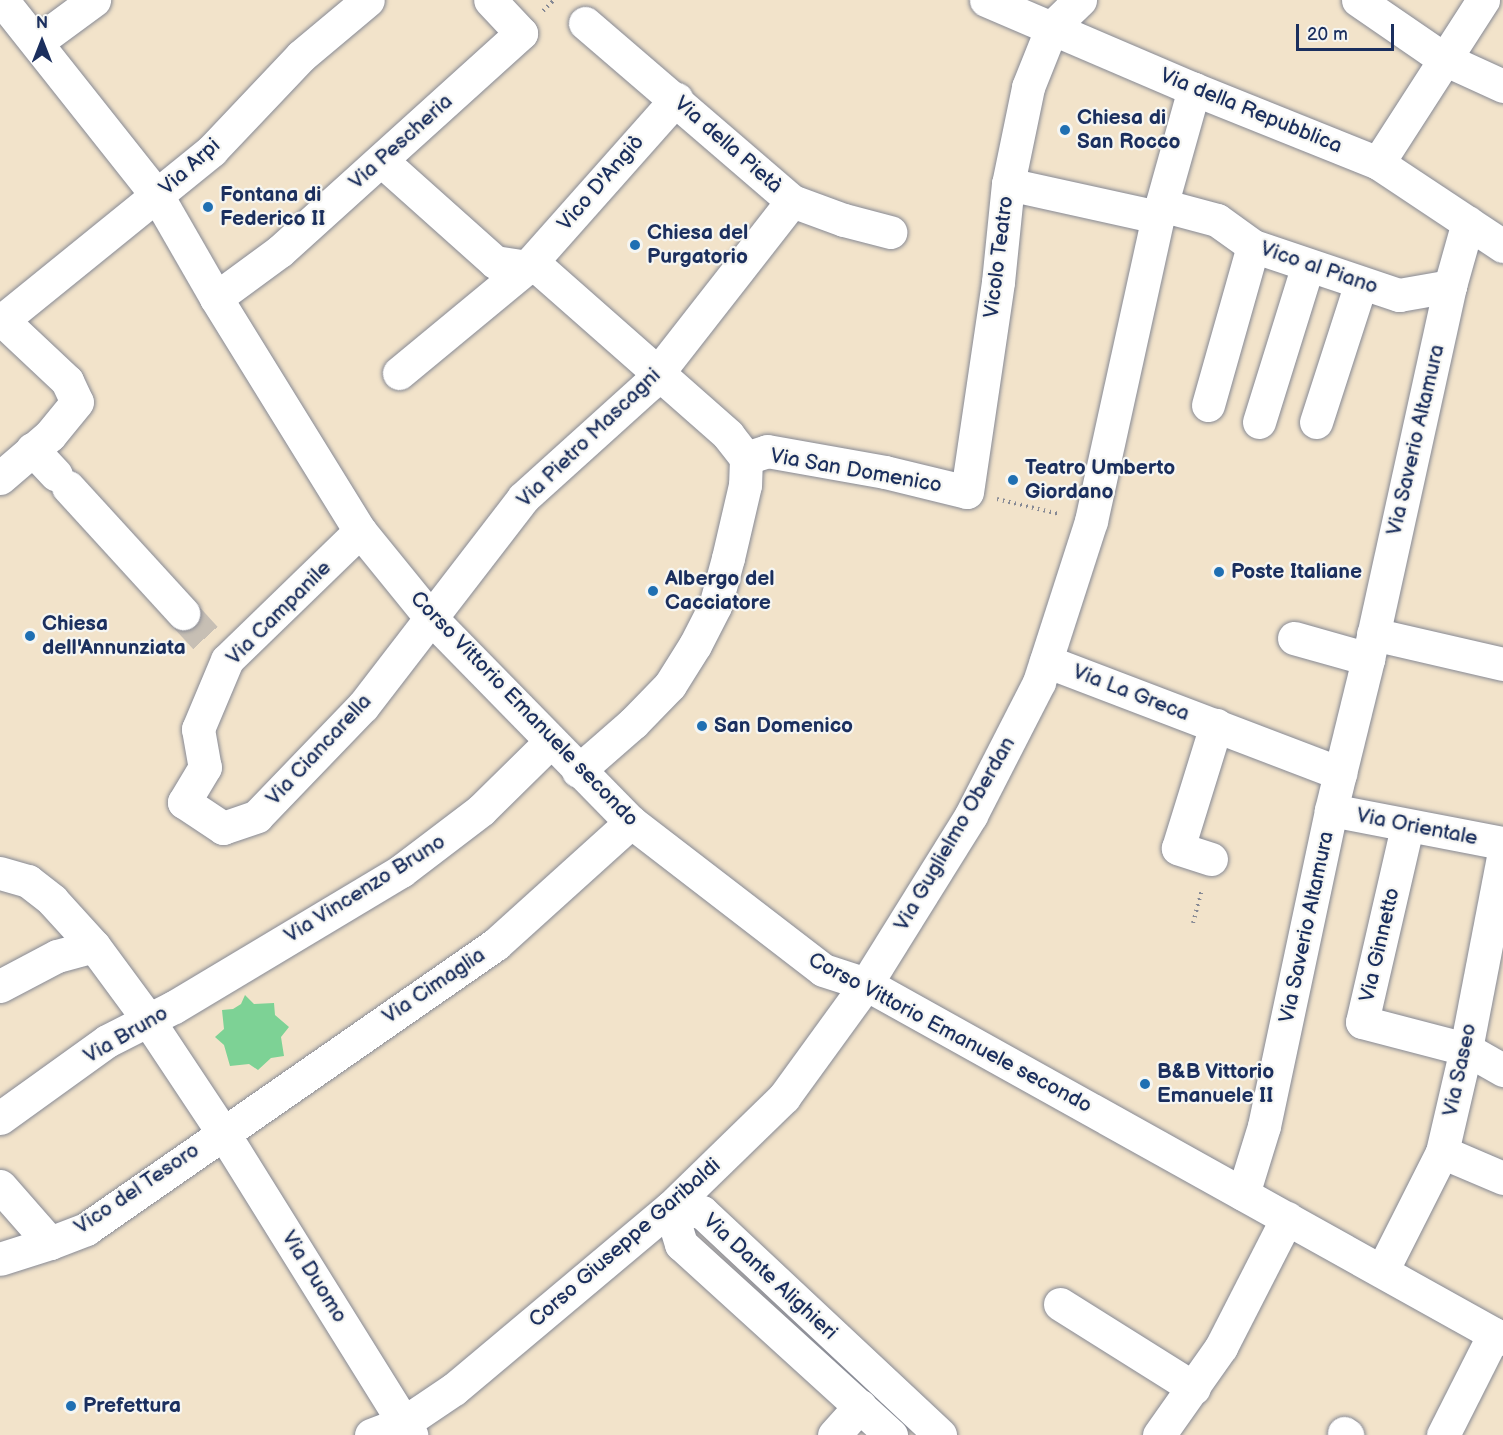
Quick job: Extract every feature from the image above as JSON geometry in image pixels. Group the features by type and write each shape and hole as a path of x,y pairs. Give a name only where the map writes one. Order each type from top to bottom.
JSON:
{"street":[{"name":"Corso Vittorio Emanuele secondo","path":"2,0 158,196 216,298 360,531 430,617 578,771 631,822 823,970 866,984 1499,1336"},
{"path":"37,42 94,0"},
{"name":"Via Arpi","path":"1,320 158,196 211,151 301,56 368,0"},
{"name":"Via Pescheria","path":"216,298 280,251 521,33 490,0"},
{"name":"Via della Repubblica","path":"986,0 1194,89 1378,163 1503,246"},
{"path":"1052,27 1080,0"},
{"path":"1358,0 1444,59 1503,86"},
{"path":"1378,163 1483,0"},
{"name":"Via della Pietà","path":"585,23 792,201 844,220 890,232"},
{"name":"Vicolo Teatro","path":"967,492 998,282 1008,184 1028,87 1052,27"},
{"path":"1092,517 1159,211 1194,89"},
{"name":"Vico D'Angiò","path":"399,373 527,267 675,99"},
{"name":"Via San Domenico","path":"382,161 495,262 540,268 657,375 728,435 746,458 746,485 729,558 715,606 695,645 670,685 633,723 578,771"},
{"name":"Vico al Piano","path":"1008,184 1217,220 1253,246 1399,295 1450,286"},
{"name":"Via Pietro Mascagni","path":"430,617 523,498 657,375 792,201"},
{"name":"Via Saverio Altamura","path":"1243,1194 1264,1126 1331,810 1370,647 1450,286 1468,222"},
{"path":"1208,405 1253,246"},
{"path":"1259,422 1308,265"},
{"path":"1316,422 1361,282"},
{"path":"0,478 50,435 77,402 67,381 1,320"},
{"path":"32,449 183,613"},
{"name":"Via San Domenico","path":"746,458 767,451 788,454 885,472 967,492"},
{"name":"Via Guglielmo Oberdan","path":"866,984 971,815 1043,672 1092,517"},
{"name":"Via Campanile","path":"184,802 205,767 198,729 221,654 360,531"},
{"name":"Via Ciancarella","path":"184,802 223,828 257,816 363,706 430,617"},
{"path":"1294,638 1503,664"},
{"name":"Via La Greca","path":"1043,672 1216,726 1340,773"},
{"name":"Via La Greca","path":"1208,869 1178,848 1216,726"},
{"name":"Via Vincenzo Bruno","path":"255,958 401,871 447,838 481,810 550,742"},
{"name":"Via Orientale","path":"1331,810 1503,843"},
{"name":"Via Cimaglia","path":"223,1132 496,944 631,822"},
{"name":"Via Ginnetto","path":"1407,826 1362,1022 1466,1049 1503,1070"},
{"name":"Via Saseo","path":"1382,1271 1442,1152 1466,1049 1503,856"},
{"path":"9,881 52,900 94,946 147,1020"},
{"path":"0,986 51,959 94,946"},
{"name":"Via Bruno","path":"0,1118 107,1041 174,1007 255,958"},
{"name":"Corso Giuseppe Garibaldi","path":"372,1435 408,1429 670,1208 784,1097 866,984"},
{"name":"Via Duomo","path":"147,1020 223,1132 408,1429"},
{"name":"Vico del Tesoro","path":"0,1259 86,1229 223,1132"},
{"path":"1442,1152 1503,1178"},
{"path":"0,1186 50,1243"},
{"name":"Via Dante Alighieri","path":"891,1435 681,1244 670,1208 702,1212 940,1435"},
{"path":"1159,1435 1221,1347 1287,1218"},
{"path":"1060,1304 1194,1388"},
{"path":"1443,1435 1499,1336"},
{"path":"834,1435 860,1406"}],"path":[{"path":"967,492 1092,517"},
{"path":"1193,923 1208,869"}],"green space":[{"path":"245,995 254,1004 274,1003 275,1015 289,1027 281,1037 284,1056 271,1058 258,1070 249,1064 230,1066 224,1045 215,1037 224,1029 222,1010 233,1009 241,1004"}],"tunnel":[{"path":"183,613 215,648"}],"place":[{"name":"Chiesa di San Rocco","path":"1065,130"},
{"name":"Fontana di Federico II","path":"208,207"},
{"name":"Chiesa del Purgatorio","path":"635,245"},
{"name":"Teatro Umberto Giordano","path":"1013,480"},
{"name":"Poste Italiane","path":"1219,572"},
{"name":"Albergo del Cacciatore","path":"653,591"},
{"name":"Chiesa dell'Annunziata","path":"30,636"},
{"name":"San Domenico","path":"702,726"},
{"name":"B&B Vittorio Emanuele II","path":"1145,1084"},
{"name":"Prefettura","path":"71,1406"}]}
